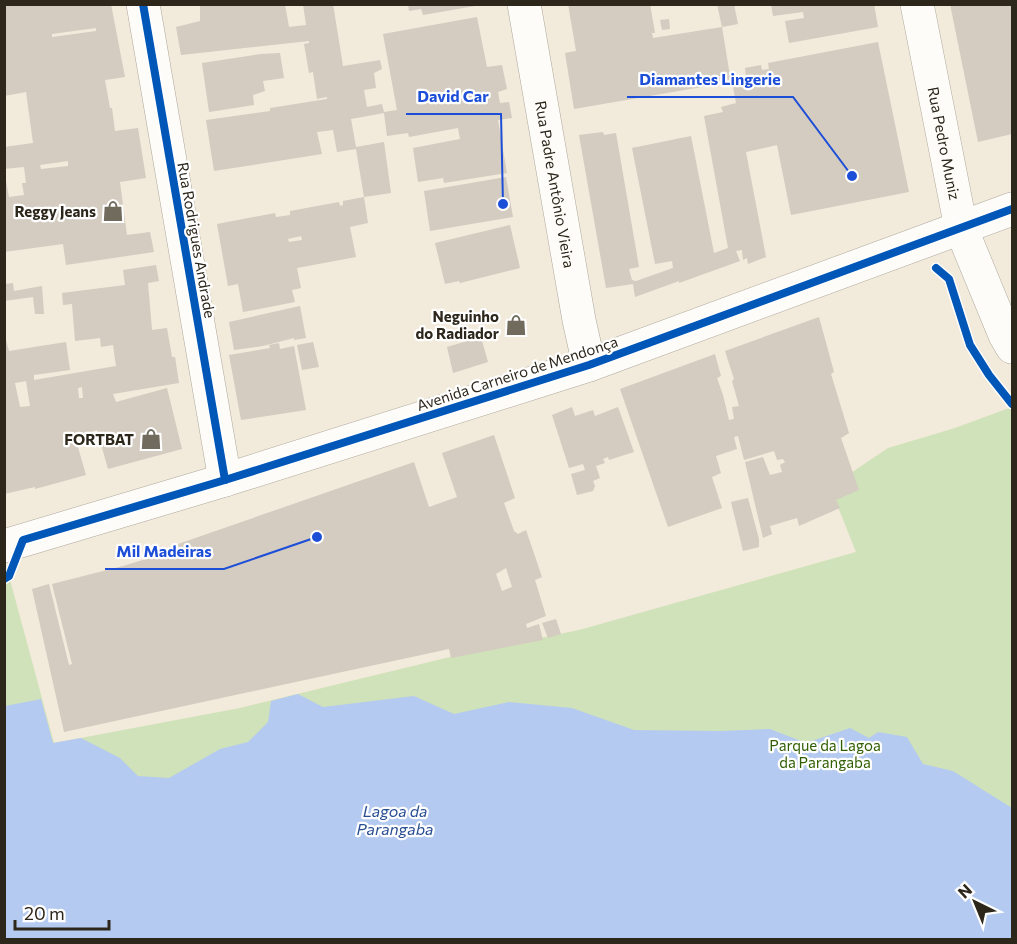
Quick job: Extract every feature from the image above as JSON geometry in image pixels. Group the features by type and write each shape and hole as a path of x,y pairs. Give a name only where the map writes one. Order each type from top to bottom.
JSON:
{"street":[{"name":"Rua Rodrigues Andrade","path":"143,4 225,480"},
{"name":"Rua Padre Antônio Vieira","path":"524,4 589,365"},
{"name":"Rua Pedro Muniz","path":"917,4 962,228 1012,347"},
{"name":"Avenida Carneiro de Mendonça","path":"4,546 225,480 589,365 1012,209"}],"green space":[{"name":"Lagoa da Parangaba","path":"1012,407 1012,939 5,940 4,579 9,576 54,743 240,708 450,657 579,630 856,552 830,487 888,448 955,428"}],"water":[{"name":"Lagoa da Parangaba","path":"298,694 323,707 414,696 454,714 509,702 572,708 634,730 770,729 806,743 850,728 869,738 878,732 907,737 923,764 953,771 1012,808 1012,939 5,939 5,706 41,699 53,743 81,738 120,758 138,776 169,778 220,749 248,742 268,722 271,701"}],"building":[{"path":"4,4 111,4 125,77 105,80 110,108 112,108 115,131 138,128 146,178 120,182 127,235 150,232 154,252 66,265 63,244 4,252 4,170 9,197 24,195 22,183 26,183 24,167 4,169 4,147 33,143 26,92 4,96","holes":["96,28 96,31 52,37 52,34","68,161 68,166 41,169 40,165"]},
{"path":"303,4 333,4 343,66 380,60 382,69 374,73 376,88 364,90 367,107 382,104 384,112 397,110 383,34 477,17 487,67 502,65 507,89 498,92 500,103 509,102 512,118 498,120 507,173 444,183 443,178 418,182 413,148 460,139 458,128 409,137 408,133 387,136 384,113 351,119 356,147 384,142 391,193 364,197 356,149 337,152 333,130 317,132 322,154 214,171 206,120 270,111 270,108 327,99 327,97 317,99 313,72 309,73 304,44 309,41 181,55 176,27 200,21 200,5 285,5 289,27 306,25"},
{"path":"408,4 475,4 475,6 423,15 421,9 409,11"},
{"path":"568,4 650,4 655,33 652,33 653,38 722,27 731,82 574,109 565,53 576,51"},
{"path":"717,4 734,4 738,24 722,27"},
{"path":"771,4 874,4 878,27 789,43 785,21 804,18 803,12 773,16"},
{"path":"950,4 1012,4 1012,134 978,142"},
{"path":"669,19 670,29 662,30 660,20"},
{"path":"878,42 909,192 791,215 777,145 746,152 766,257 748,264 747,258 743,260 742,250 736,251 740,261 635,297 633,284 606,288 579,135 616,133 639,267 629,269 632,280 636,281 673,268 672,261 655,264 632,148 691,136 714,253 728,248 704,116 723,112 721,107 736,103 733,87 747,84 745,68 761,65 762,70 769,69 768,63"},
{"path":"280,53 284,78 263,81 265,91 253,95 254,105 209,112 202,63"},
{"path":"506,177 513,217 430,231 424,191"},
{"path":"364,197 368,223 350,227 356,257 297,268 301,288 292,290 295,302 243,312 238,284 228,286 217,224 275,213 276,217 290,215 290,211 339,202 340,206 343,205 343,201","holes":["301,236 302,240 289,242 288,239"]},
{"path":"510,225 520,268 460,283 459,281 445,284 435,243"},
{"path":"156,265 159,281 148,283 152,330 167,328 179,383 113,394 116,402 167,388 182,449 108,469 97,430 75,437 86,475 35,489 35,487 4,494 4,333 9,351 66,342 70,370 34,375 34,380 116,366 113,345 101,347 100,338 75,341 72,304 63,305 62,293 125,285 123,270","holes":["26,381 30,406 20,407 15,383","82,387 83,398 79,398 78,388"]},
{"path":"13,283 14,291 42,286 44,314 35,314 33,297 4,301 4,284"},
{"path":"300,306 306,338 294,340 294,338 234,350 229,322"},
{"path":"819,317 834,372 831,374 849,433 841,438 859,490 836,500 840,508 799,526 797,518 770,526 772,534 763,538 745,462 763,457 770,475 782,472 780,465 785,462 783,459 777,460 774,451 744,460 738,436 734,437 737,449 716,456 721,473 712,477 722,508 668,527 620,389 715,354 721,376 717,378 729,420 734,419 732,407 739,406 732,381 734,379 725,351"},
{"path":"481,337 488,362 453,373 447,347"},
{"path":"313,342 319,367 302,370 297,345"},
{"path":"279,343 280,349 294,346 306,410 241,420 229,355 270,348 269,345"},
{"path":"572,407 575,416 593,410 595,416 618,407 634,452 609,460 608,457 603,459 605,463 596,466 600,478 593,481 595,486 593,491 577,495 571,474 585,470 583,464 569,468 552,415"},
{"path":"494,435 515,498 504,503 514,531 518,534 526,530 542,577 535,580 546,616 526,624 527,628 539,624 543,640 451,658 449,649 64,732 32,589 49,584 69,665 72,664 52,584 179,549 178,544 414,462 429,507 457,497 442,453","holes":["506,568 512,587 502,591 496,574"]},
{"path":"748,498 759,547 743,551 731,502"},
{"path":"556,619 561,634 548,638 542,623"}],"cycle path":[{"path":"143,4 225,480"},
{"path":"4,579 9,576 23,540 225,480 589,365 1012,209"},
{"path":"936,268 949,279 970,345 989,375 1012,404"}],"place":[{"name":"Diamantes Lingerie","path":"852,176"},
{"name":"David Car","path":"503,204"},
{"name":"Reggy Jeans","path":"113,211"},
{"name":"Neguinho do Radiador","path":"516,325"},
{"name":"FORTBAT","path":"151,439"},
{"name":"Mil Madeiras","path":"317,537"}],"park label":[{"name":"Parque da Lagoa da Parangaba","path":"825,754"}]}
